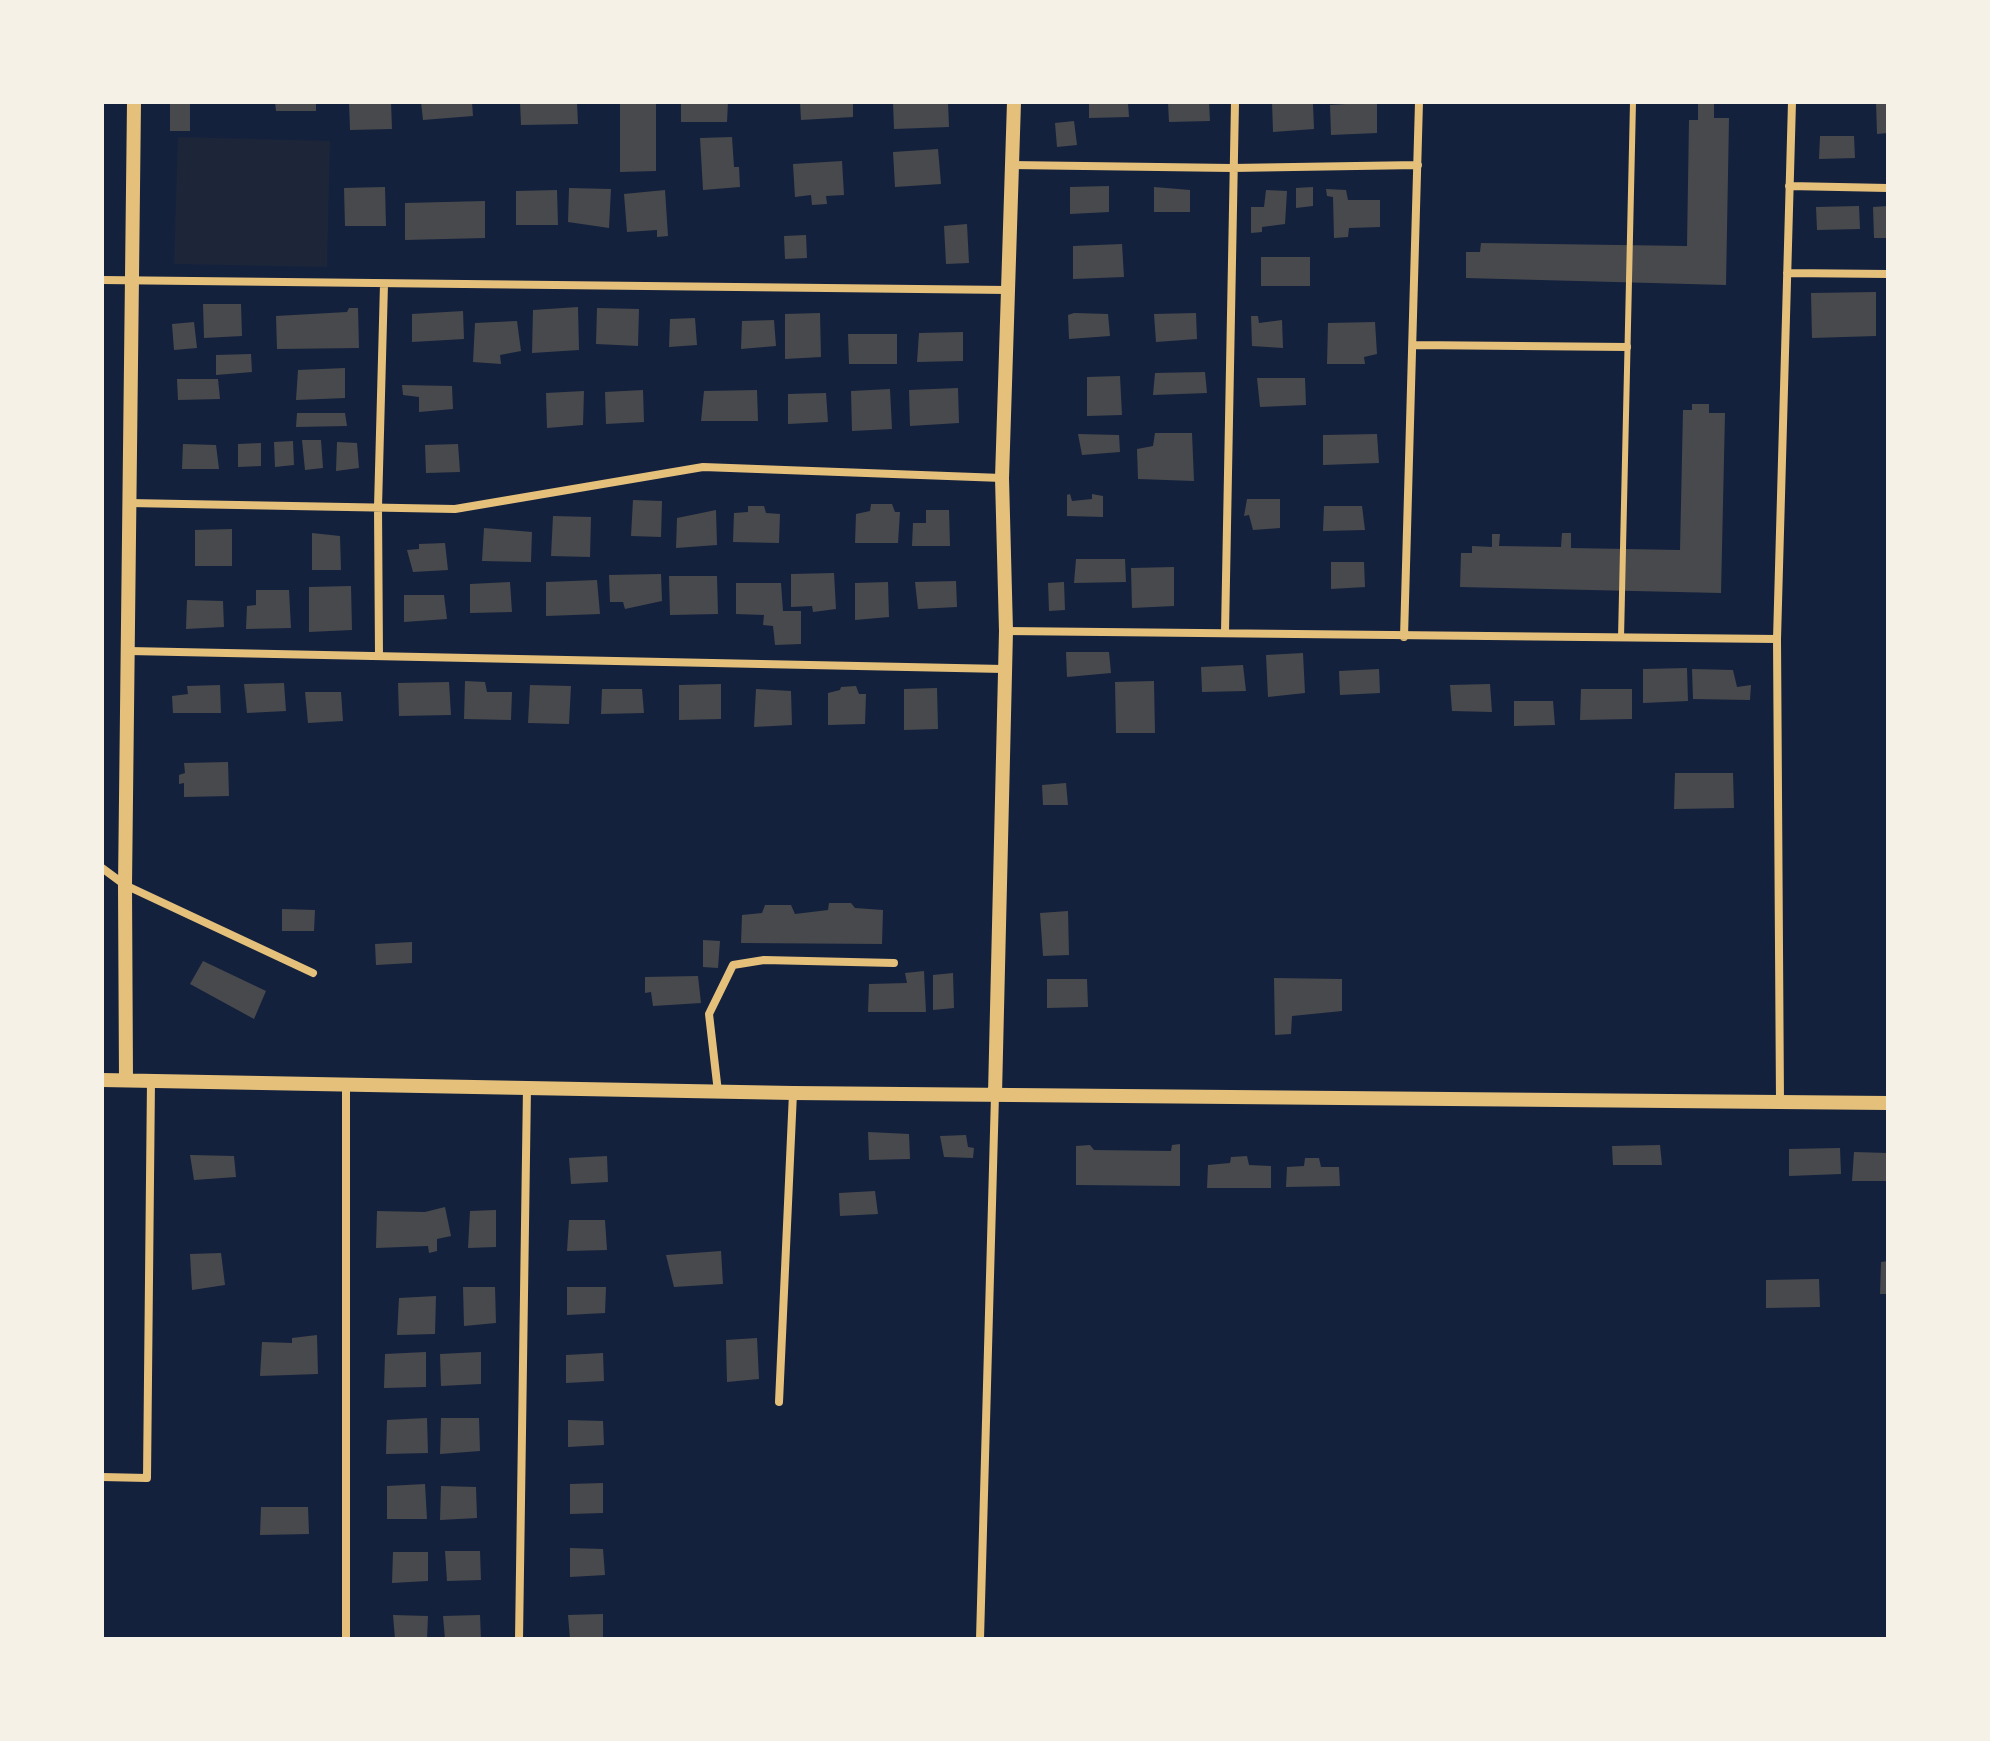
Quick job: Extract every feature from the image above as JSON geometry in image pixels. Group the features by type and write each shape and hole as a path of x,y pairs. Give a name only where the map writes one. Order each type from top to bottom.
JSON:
{"street":[{"path":"126,1080 125,885 134,102"},
{"path":"980,1639 1006,631 1002,478 1014,102"},
{"path":"1225,632 1235,102"},
{"path":"1404,637 1419,102"},
{"path":"1780,1102 1777,639 1792,102"},
{"path":"1010,165 1232,168 1418,165"},
{"path":"1789,186 1888,188"},
{"path":"1787,273 1888,274"},
{"path":"102,280 1009,290"},
{"path":"379,656 378,507 384,284"},
{"path":"1413,345 1627,347"},
{"path":"129,503 455,509 703,467 1002,478"},
{"path":"1006,631 1777,639"},
{"path":"129,651 1004,669"},
{"path":"102,868 125,885 313,973"},
{"path":"718,1092 709,1014 733,965 764,960 894,963"},
{"path":"102,1080 793,1093 1888,1103"},
{"path":"102,1477 147,1478 151,1080"},
{"path":"346,1083 346,1639"},
{"path":"519,1639 527,1087"},
{"path":"779,1402 793,1093"}],"lane":[{"path":"1621,638 1633,102"}],"shaded area":[{"path":"178,137 330,141 327,267 174,264"}],"building":[{"path":"275,102 316,102 316,111 276,111"},
{"path":"349,102 391,102 392,129 350,130"},
{"path":"421,102 472,102 473,116 423,120"},
{"path":"520,102 577,102 578,124 521,125"},
{"path":"681,102 728,102 727,122 681,122"},
{"path":"800,102 853,102 853,117 801,120"},
{"path":"893,102 948,102 949,127 894,129"},
{"path":"1089,102 1128,102 1129,117 1089,118"},
{"path":"1168,102 1209,102 1210,121 1169,122"},
{"path":"1272,102 1313,104 1314,129 1273,132"},
{"path":"1377,102 1377,133 1331,135 1330,105"},
{"path":"1698,102 1714,102 1714,118 1729,118 1726,285 1466,278 1466,252 1480,252 1481,243 1687,246 1689,120 1698,120"},
{"path":"1876,102 1888,102 1888,133 1877,134"},
{"path":"620,103 656,103 656,171 620,172"},
{"path":"170,104 190,104 190,131 170,131"},
{"path":"1074,121 1077,145 1057,147 1055,123"},
{"path":"1820,136 1854,136 1855,158 1819,159"},
{"path":"732,137 734,167 739,167 740,187 703,190 700,138"},
{"path":"938,149 941,184 895,187 893,152"},
{"path":"842,161 844,195 826,196 827,204 812,205 811,195 795,197 793,164"},
{"path":"1109,186 1109,212 1070,214 1070,187"},
{"path":"385,187 386,226 345,226 344,188"},
{"path":"1154,187 1190,190 1190,212 1154,212"},
{"path":"1313,187 1313,206 1296,208 1296,188"},
{"path":"569,188 611,189 609,228 568,222"},
{"path":"1326,189 1346,190 1348,200 1380,200 1380,227 1349,228 1348,237 1334,238 1333,197 1327,196"},
{"path":"557,190 558,225 516,225 516,191"},
{"path":"665,190 668,236 657,237 657,230 627,232 624,194"},
{"path":"1266,190 1287,191 1285,224 1262,227 1262,232 1251,233 1251,207 1264,207"},
{"path":"485,201 485,238 405,240 405,203"},
{"path":"1859,206 1860,229 1817,230 1816,207"},
{"path":"1888,206 1888,238 1874,238 1873,207"},
{"path":"967,224 969,263 946,264 944,226"},
{"path":"806,235 807,258 785,259 784,236"},
{"path":"1122,244 1124,277 1073,279 1073,246"},
{"path":"1261,257 1310,257 1310,286 1261,286"},
{"path":"1876,292 1876,336 1812,338 1811,293"},
{"path":"203,304 241,304 242,336 204,338"},
{"path":"578,307 579,350 532,353 533,310"},
{"path":"349,308 358,308 359,348 277,349 276,316 347,312"},
{"path":"597,308 639,309 638,346 596,344"},
{"path":"463,311 464,339 412,342 412,314"},
{"path":"820,313 821,357 785,359 785,314"},
{"path":"1196,313 1197,339 1156,342 1154,314"},
{"path":"1108,314 1110,336 1069,339 1068,315"},
{"path":"1251,316 1258,316 1259,323 1282,320 1283,348 1252,346"},
{"path":"695,318 697,345 669,347 670,319"},
{"path":"774,320 776,346 741,349 742,321"},
{"path":"517,321 521,351 500,355 501,364 473,362 475,323"},
{"path":"194,322 197,348 174,350 172,324"},
{"path":"1375,322 1377,354 1364,357 1365,364 1327,364 1328,323"},
{"path":"963,332 963,361 917,362 919,333"},
{"path":"848,334 897,334 897,364 849,364"},
{"path":"251,354 252,372 216,375 216,355"},
{"path":"345,368 345,398 296,400 298,370"},
{"path":"1205,372 1207,393 1153,395 1155,373"},
{"path":"1120,376 1122,415 1087,416 1087,377"},
{"path":"1257,378 1305,378 1306,405 1260,407"},
{"path":"177,379 218,379 220,399 178,400"},
{"path":"402,385 452,386 453,409 419,412 419,397 403,395"},
{"path":"958,388 959,423 910,426 909,390"},
{"path":"890,389 892,429 852,431 851,391"},
{"path":"643,390 644,422 606,424 605,392"},
{"path":"757,390 758,421 701,421 704,391"},
{"path":"584,391 583,425 547,428 546,393"},
{"path":"826,393 828,422 788,424 788,394"},
{"path":"1692,404 1709,404 1709,413 1725,413 1721,593 1460,587 1461,553 1472,553 1472,546 1492,547 1492,534 1500,534 1499,546 1561,547 1562,533 1571,533 1571,548 1680,550 1683,410 1692,410"},
{"path":"297,413 345,413 347,426 296,427"},
{"path":"1155,433 1192,433 1194,481 1138,479 1137,449 1153,446"},
{"path":"1078,434 1119,435 1120,452 1082,455"},
{"path":"1377,434 1379,463 1323,465 1323,435"},
{"path":"302,440 321,440 323,468 305,470"},
{"path":"293,441 294,465 275,467 274,442"},
{"path":"337,442 357,443 359,468 336,471"},
{"path":"261,443 261,466 238,467 238,444"},
{"path":"183,444 216,445 219,469 182,469"},
{"path":"458,444 460,472 426,473 425,445"},
{"path":"1070,494 1072,501 1092,499 1092,494 1103,496 1103,517 1067,516 1067,495"},
{"path":"1247,499 1280,499 1280,528 1253,530 1249,515 1244,516"},
{"path":"633,500 662,501 661,537 631,536"},
{"path":"871,504 892,504 895,512 900,512 898,543 855,543 856,514 870,511"},
{"path":"748,506 764,506 766,513 780,514 779,543 733,542 734,513 748,512"},
{"path":"1324,506 1362,506 1365,530 1323,531"},
{"path":"716,510 717,545 676,548 677,518"},
{"path":"926,510 949,510 950,546 912,546 913,523 926,523"},
{"path":"553,516 591,517 590,557 551,556"},
{"path":"484,528 532,532 531,562 482,561"},
{"path":"232,529 232,566 195,566 195,530"},
{"path":"312,533 340,536 341,570 312,570"},
{"path":"445,543 448,570 413,572 407,550 419,549 419,544"},
{"path":"1076,559 1125,559 1126,582 1074,583"},
{"path":"1331,562 1364,562 1365,587 1331,589"},
{"path":"1174,567 1174,606 1132,608 1131,568"},
{"path":"834,573 836,609 813,612 812,606 791,607 791,574"},
{"path":"661,574 662,601 625,609 623,602 610,602 609,575"},
{"path":"669,576 717,576 718,614 670,615"},
{"path":"597,580 600,614 546,616 546,582"},
{"path":"956,581 957,607 918,609 915,582"},
{"path":"510,582 512,612 470,613 470,584"},
{"path":"888,582 889,617 855,620 855,583"},
{"path":"1064,582 1065,610 1049,611 1048,583"},
{"path":"736,583 781,583 783,611 801,611 801,644 775,645 773,626 763,625 764,615 736,614"},
{"path":"351,586 352,630 309,632 309,587"},
{"path":"256,590 289,590 291,628 246,629 247,606 256,605"},
{"path":"404,595 444,595 447,619 404,622"},
{"path":"187,600 223,601 224,627 186,629"},
{"path":"1066,652 1109,652 1111,673 1067,677"},
{"path":"1303,653 1305,693 1268,697 1266,655"},
{"path":"1243,665 1246,691 1202,692 1201,667"},
{"path":"1687,668 1688,701 1643,703 1643,669"},
{"path":"1379,669 1380,693 1340,695 1339,671"},
{"path":"1692,669 1733,670 1737,687 1751,685 1750,700 1693,699"},
{"path":"465,681 485,682 487,692 512,692 511,720 464,719"},
{"path":"1154,681 1155,733 1116,733 1115,682"},
{"path":"449,682 451,715 399,716 398,683"},
{"path":"284,683 286,711 247,713 244,684"},
{"path":"721,684 721,719 679,720 679,685"},
{"path":"1490,684 1492,712 1452,711 1450,685"},
{"path":"220,685 221,713 173,713 172,696 188,694 187,686"},
{"path":"530,685 571,686 569,724 528,723"},
{"path":"856,686 859,694 866,694 865,724 828,725 828,693 841,687"},
{"path":"937,688 938,729 904,730 904,689"},
{"path":"602,689 642,689 644,713 601,714"},
{"path":"756,689 791,691 792,725 754,727"},
{"path":"1581,689 1632,689 1632,719 1580,720"},
{"path":"305,692 341,692 343,721 308,723"},
{"path":"1514,701 1553,701 1555,725 1514,726"},
{"path":"228,762 229,796 184,797 184,783 179,784 179,775 185,773 184,763"},
{"path":"1675,773 1733,773 1734,808 1674,809"},
{"path":"1066,783 1068,805 1043,805 1042,785"},
{"path":"829,903 851,903 855,908 883,910 882,944 741,943 742,915 762,913 765,905 791,905 795,914 828,910"},
{"path":"282,909 315,910 314,931 282,931"},
{"path":"1068,911 1069,955 1043,956 1040,913"},
{"path":"703,940 720,941 718,968 703,967"},
{"path":"412,942 412,963 376,965 375,944"},
{"path":"203,961 266,991 254,1019 190,984"},
{"path":"924,971 926,1012 868,1012 869,984 907,983 905,973"},
{"path":"953,973 954,1008 933,1010 933,975"},
{"path":"698,976 701,1003 653,1006 651,992 645,993 645,977"},
{"path":"1274,978 1342,979 1342,1011 1292,1016 1291,1034 1275,1035"},
{"path":"1047,979 1087,979 1088,1007 1047,1008"},
{"path":"868,1132 909,1134 910,1159 869,1160"},
{"path":"966,1135 968,1147 974,1148 973,1158 944,1157 940,1136"},
{"path":"1180,1144 1180,1186 1076,1185 1076,1146 1090,1145 1094,1150 1171,1151 1172,1145"},
{"path":"1660,1145 1662,1165 1613,1165 1612,1146"},
{"path":"1840,1148 1841,1174 1789,1176 1789,1149"},
{"path":"1854,1152 1888,1153 1888,1181 1852,1181"},
{"path":"190,1155 234,1156 236,1177 194,1180"},
{"path":"607,1156 608,1182 571,1184 569,1158"},
{"path":"1247,1156 1249,1165 1271,1166 1271,1188 1207,1188 1208,1165 1230,1163 1231,1157"},
{"path":"1305,1158 1319,1158 1321,1167 1339,1167 1340,1186 1286,1187 1287,1167 1304,1166"},
{"path":"875,1191 878,1214 840,1216 839,1193"},
{"path":"445,1207 451,1236 437,1239 437,1251 429,1253 428,1246 376,1248 377,1211 425,1212"},
{"path":"496,1210 496,1247 468,1248 470,1211"},
{"path":"569,1220 605,1220 607,1250 567,1251"},
{"path":"721,1251 723,1284 674,1287 666,1255"},
{"path":"221,1253 225,1285 192,1290 190,1254"},
{"path":"1888,1261 1888,1294 1880,1294 1881,1262"},
{"path":"1819,1279 1820,1307 1766,1308 1766,1280"},
{"path":"463,1287 495,1287 496,1323 464,1326"},
{"path":"567,1287 606,1287 605,1313 567,1315"},
{"path":"436,1296 435,1334 397,1335 399,1298"},
{"path":"317,1335 318,1374 260,1376 262,1342 292,1343 292,1338"},
{"path":"757,1338 759,1379 727,1382 726,1340"},
{"path":"426,1352 426,1387 384,1388 385,1354"},
{"path":"481,1352 481,1384 441,1386 440,1354"},
{"path":"603,1353 604,1381 566,1383 566,1355"},
{"path":"427,1418 428,1453 386,1454 387,1420"},
{"path":"441,1418 479,1418 480,1451 440,1454"},
{"path":"568,1420 603,1421 604,1445 568,1447"},
{"path":"603,1483 603,1513 570,1514 570,1484"},
{"path":"425,1484 427,1519 387,1519 387,1486"},
{"path":"441,1486 476,1487 477,1518 440,1520"},
{"path":"261,1507 308,1507 309,1534 260,1535"},
{"path":"570,1548 603,1549 605,1575 570,1577"},
{"path":"445,1551 480,1551 481,1580 447,1581"},
{"path":"393,1552 428,1552 428,1581 392,1583"},
{"path":"603,1614 603,1639 570,1639 568,1615"},
{"path":"393,1615 428,1616 427,1639 395,1639"},
{"path":"480,1615 481,1639 445,1639 443,1616"}]}
